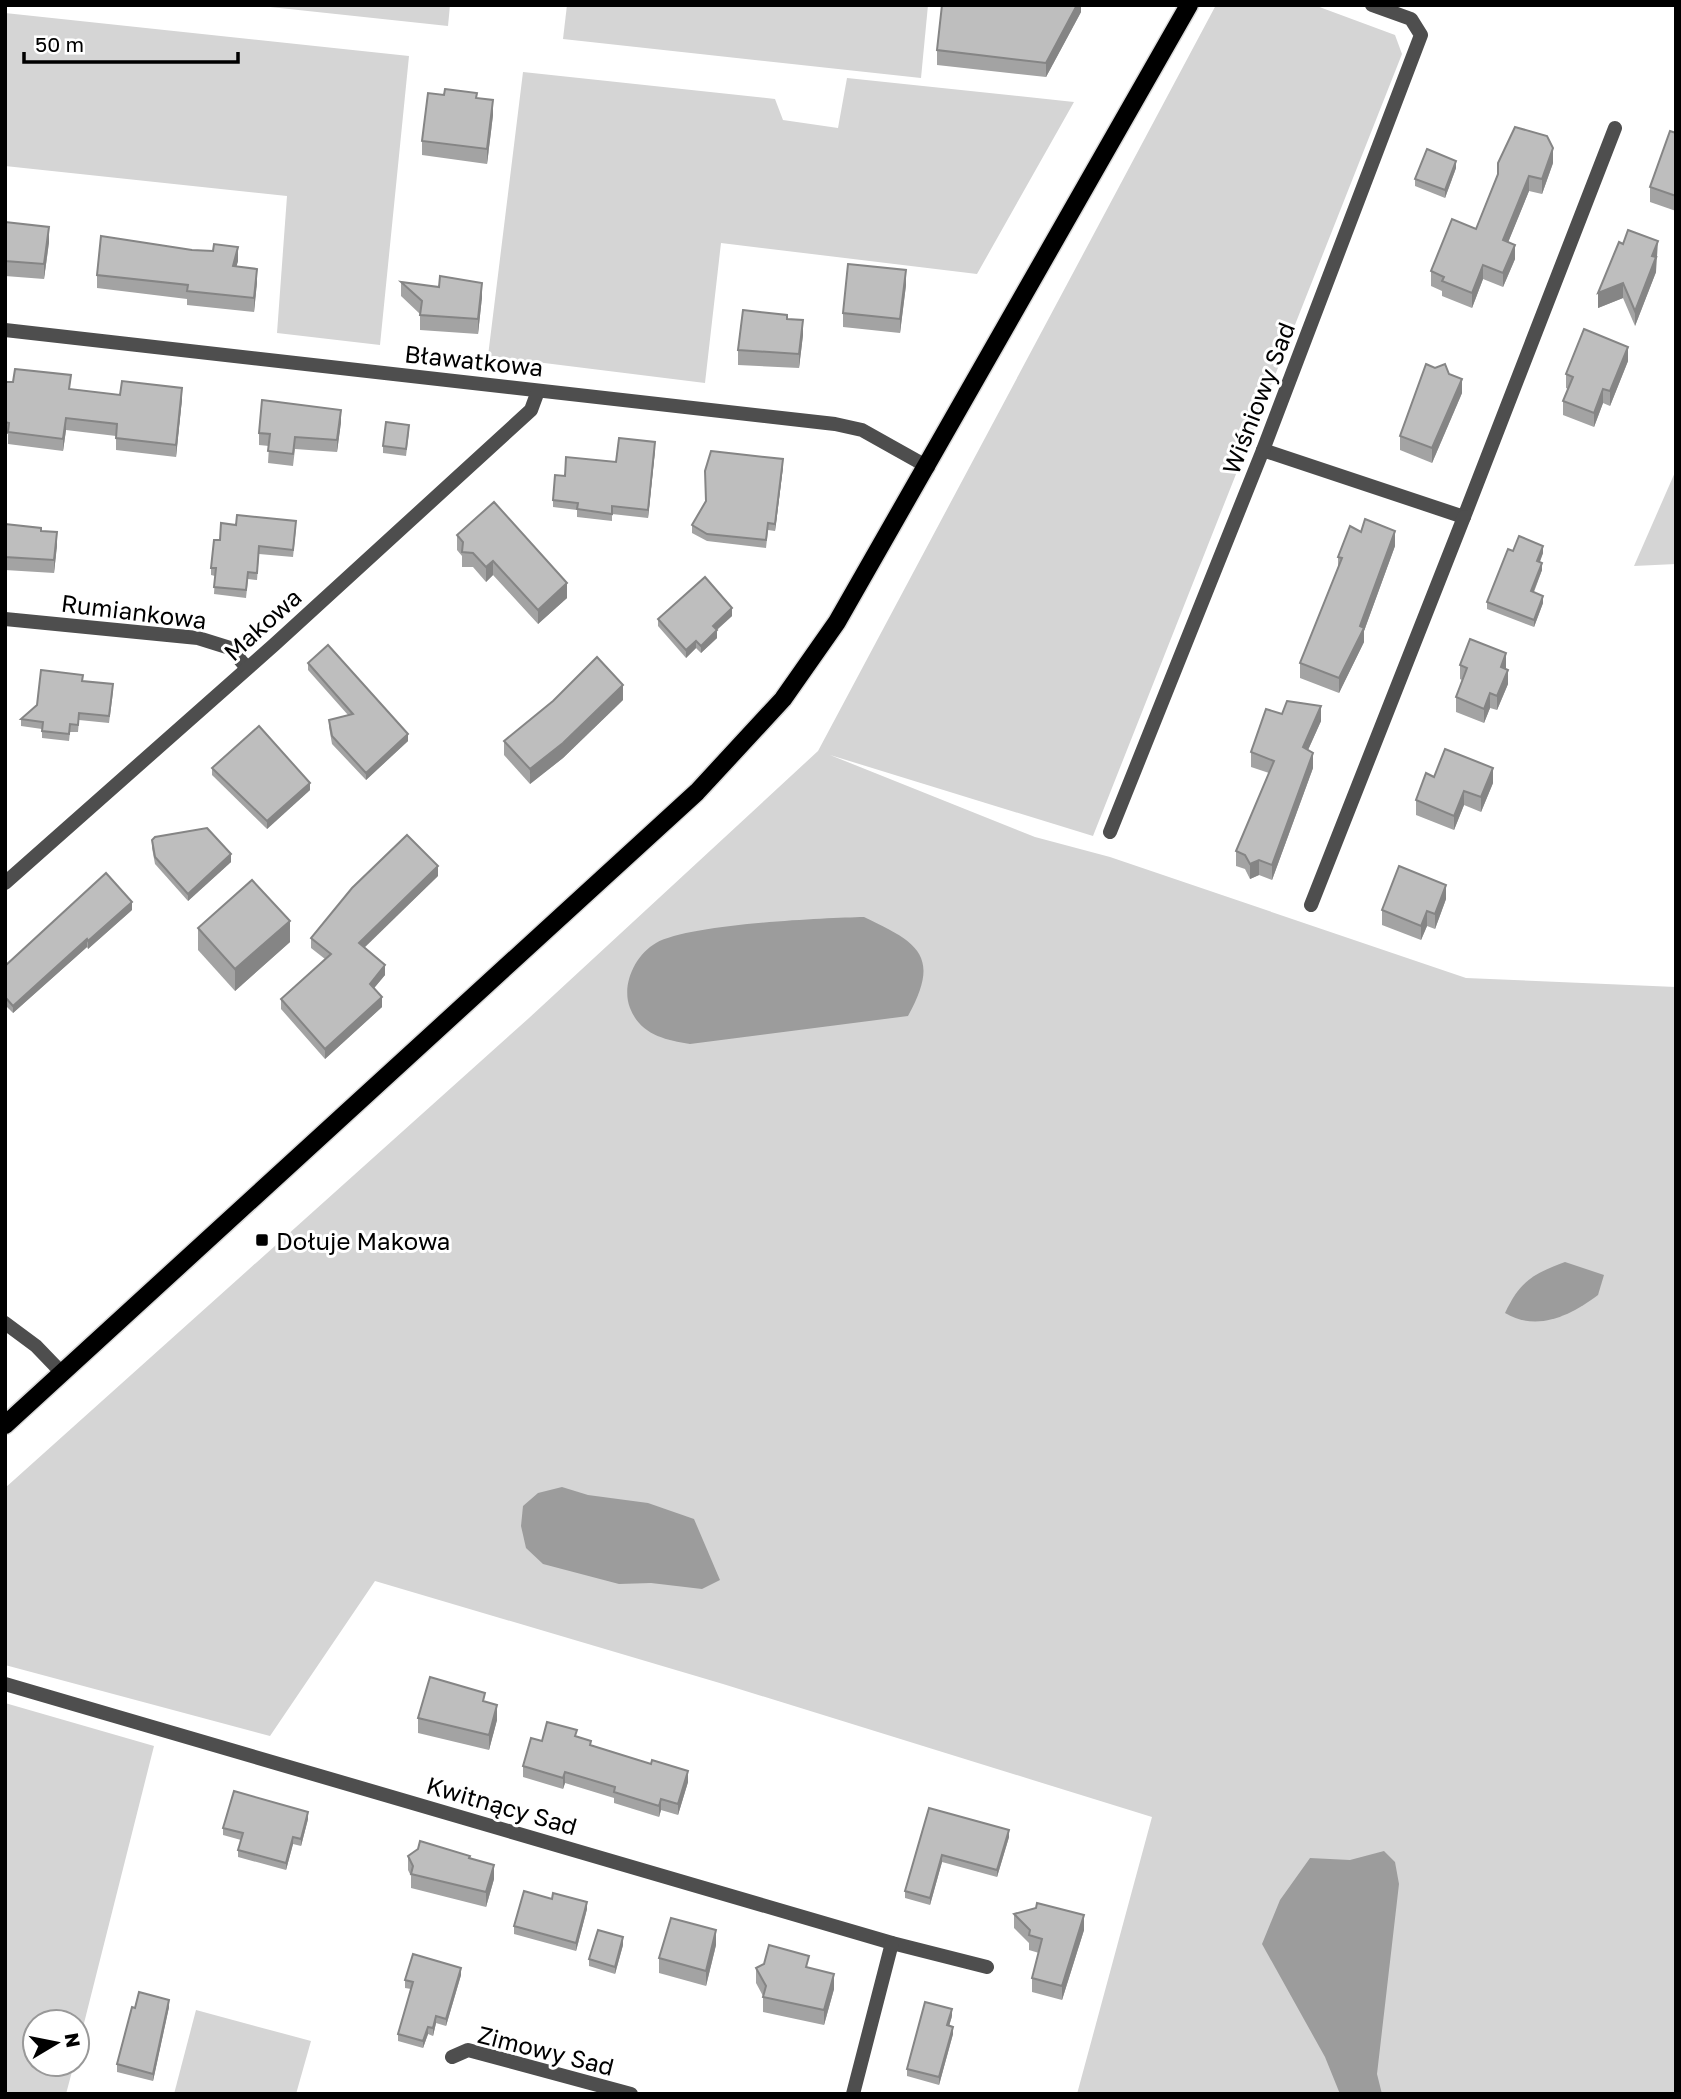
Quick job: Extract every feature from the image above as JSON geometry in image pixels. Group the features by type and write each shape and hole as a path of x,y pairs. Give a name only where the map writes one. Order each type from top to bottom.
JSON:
{"main road":[{"path":"5,1424 583,898 740,747 783,699 817,653 928,467 1189,5"}],"street":[{"name":"Wiśniowy Sad","path":"1110,832 1263,450 1421,35 1411,19 1372,5"},
{"path":"1311,905 1615,128"},
{"name":"Bławatkowa","path":"5,330 835,424 862,430 928,467"},
{"name":"Makowa","path":"5,883 531,410 538,391"},
{"path":"1263,450 1464,517"},
{"name":"Rumiankowa","path":"5,620 198,638 230,648 247,668"},
{"path":"5,1323 36,1346 62,1373"},
{"name":"Kwitnący Sad","path":"5,1684 892,1943 987,1968"},
{"path":"853,2094 892,1943"},
{"name":"Zimowy Sad","path":"452,2057 468,2050 631,2094"}],"shaded area":[{"path":"252,5 450,5 448,26"},
{"path":"567,5 928,5 921,78 563,39"},
{"path":"1216,5 1314,5 1395,35 1402,54 1093,836 830,755 1035,837 1110,857 1466,978 1676,987 1676,2094 1077,2094 1152,1817 723,1684 375,1581 270,1736 5,1665 5,1488 529,1018 818,751"},
{"path":"5,13 409,56 380,345 277,333 287,196 5,166"},
{"path":"523,72 775,99 783,120 838,128 847,78 1074,102 977,274 721,243 705,383 488,356"},
{"path":"1676,470 1676,564 1634,566"},
{"path":"864,917 899,935 919,954 923,965 923,979 908,1016 690,1044 647,1030 634,1017 630,1008 627,990 636,963 648,948 673,936 756,923"},
{"path":"1565,1262 1604,1275 1598,1295 1565,1315 1553,1319 1529,1321 1505,1313 1516,1293 1529,1280"},
{"path":"562,1487 588,1495 648,1503 694,1519 720,1580 702,1589 651,1583 619,1584 543,1564 526,1548 521,1526 523,1506 538,1493"},
{"path":"5,1703 154,1746 88,2008 21,2008 21,2078 70,2078 66,2094 5,2094"},
{"path":"1384,1851 1395,1862 1399,1884 1377,2074 1382,2094 1340,2094 1325,2057 1262,1944 1280,1900 1310,1858 1350,1860"},
{"path":"196,2010 311,2041 296,2094 174,2094"}],"building":[{"path":"942,5 1077,5 1046,63 937,50"},
{"path":"445,89 477,93 476,98 493,100 487,149 422,141 428,93 444,95"},
{"path":"1515,127 1547,136 1553,148 1542,179 1529,176 1503,240 1515,245 1503,273 1483,265 1472,293 1442,281 1444,277 1431,271 1452,219 1476,229 1498,174 1498,163"},
{"path":"1670,131 1676,133 1676,196 1650,187"},
{"path":"1427,149 1456,161 1445,190 1415,179"},
{"path":"5,222 49,227 44,264 5,261"},
{"path":"1628,230 1658,241 1652,256 1656,257 1635,311 1623,283 1598,293 1619,242 1623,244"},
{"path":"101,236 192,250 213,251 214,244 238,247 233,266 257,269 254,298 187,291 188,285 97,275"},
{"path":"848,264 906,270 900,319 843,313"},
{"path":"440,276 482,283 478,319 420,315 422,301 401,282 439,287"},
{"path":"743,310 787,315 787,319 803,320 799,354 738,350"},
{"path":"1584,329 1628,347 1610,391 1603,389 1594,413 1563,401 1573,377 1566,374"},
{"path":"1426,364 1435,368 1445,364 1449,374 1462,379 1432,448 1400,436"},
{"path":"15,369 71,375 69,389 120,395 122,381 182,388 176,445 116,438 117,424 66,418 63,439 8,432 9,423 5,422 5,382 13,382"},
{"path":"262,400 341,410 337,440 295,437 293,454 268,451 270,434 259,433"},
{"path":"386,422 409,425 406,449 383,446"},
{"path":"619,438 655,442 648,510 612,506 612,514 577,509 578,503 553,500 555,475 565,476 566,457 616,462"},
{"path":"711,451 783,459 775,524 768,523 766,540 707,534 692,525 706,501 705,471"},
{"path":"494,502 567,583 538,610 493,561 486,567 473,553 462,552 463,542 457,535"},
{"path":"237,515 296,521 293,550 259,546 257,573 248,572 246,590 214,587 216,568 211,568 214,540 220,540 221,523 236,525"},
{"path":"1365,519 1395,531 1360,626 1364,628 1339,678 1300,663 1342,558 1338,557 1350,526 1361,532"},
{"path":"5,524 57,532 54,560 5,557"},
{"path":"1519,536 1543,546 1537,561 1542,563 1531,591 1543,596 1534,620 1487,602 1508,549 1513,551"},
{"path":"705,577 732,608 713,626 717,630 701,646 696,641 686,650 658,619"},
{"path":"1470,639 1506,653 1501,667 1508,670 1497,696 1490,693 1484,709 1456,697 1467,668 1460,665"},
{"path":"328,645 408,734 366,773 332,736 329,720 353,714 308,663"},
{"path":"597,657 623,685 563,743 530,769 504,741 553,701"},
{"path":"41,670 83,675 82,681 113,684 109,716 79,713 78,725 70,724 69,734 42,731 43,722 21,719 37,705"},
{"path":"1287,701 1321,706 1303,747 1313,753 1272,865 1259,860 1250,864 1245,855 1236,851 1274,761 1251,752 1266,709 1282,714"},
{"path":"259,726 310,783 267,821 212,768"},
{"path":"1445,749 1493,768 1481,797 1464,791 1454,816 1416,800 1426,773 1434,777"},
{"path":"207,828 231,854 188,894 155,857 152,840 155,837"},
{"path":"407,835 438,866 359,943 385,965 370,984 382,997 325,1049 281,999 331,954 311,938 352,888"},
{"path":"1399,866 1446,885 1435,914 1427,911 1421,926 1382,910"},
{"path":"106,873 132,902 13,1006 5,997 5,966"},
{"path":"252,880 290,921 235,969 198,928"},
{"path":"430,1677 485,1693 483,1701 497,1705 489,1735 418,1718"},
{"path":"547,1722 577,1730 575,1736 591,1741 590,1745 651,1764 652,1760 688,1771 678,1804 661,1799 659,1806 614,1792 615,1787 565,1772 563,1778 523,1766 531,1738 542,1741"},
{"path":"234,1791 308,1812 301,1839 293,1837 286,1863 238,1850 243,1833 223,1828"},
{"path":"929,1808 1009,1830 997,1870 942,1855 930,1898 905,1891"},
{"path":"420,1841 494,1865 486,1892 411,1874 413,1866 408,1856 418,1849"},
{"path":"524,1891 552,1899 553,1893 587,1902 576,1943 514,1926"},
{"path":"1037,1903 1084,1915 1062,1986 1032,1978 1042,1939 1029,1935 1030,1930 1014,1914 1036,1908"},
{"path":"671,1918 716,1930 706,1971 659,1958"},
{"path":"598,1930 623,1937 615,1967 589,1959"},
{"path":"769,1945 809,1956 806,1967 834,1974 824,2010 763,1997 766,1986 756,1968 764,1964"},
{"path":"413,1954 461,1968 446,2019 436,2016 433,2028 428,2027 423,2041 398,2034 413,1982 405,1980"},
{"path":"139,1992 169,2000 153,2074 117,2064 132,2007 135,2008"},
{"path":"925,2002 952,2009 947,2025 953,2027 939,2077 907,2069"}],"place":[{"name":"Dołuje Makowa","path":"262,1240"}]}
